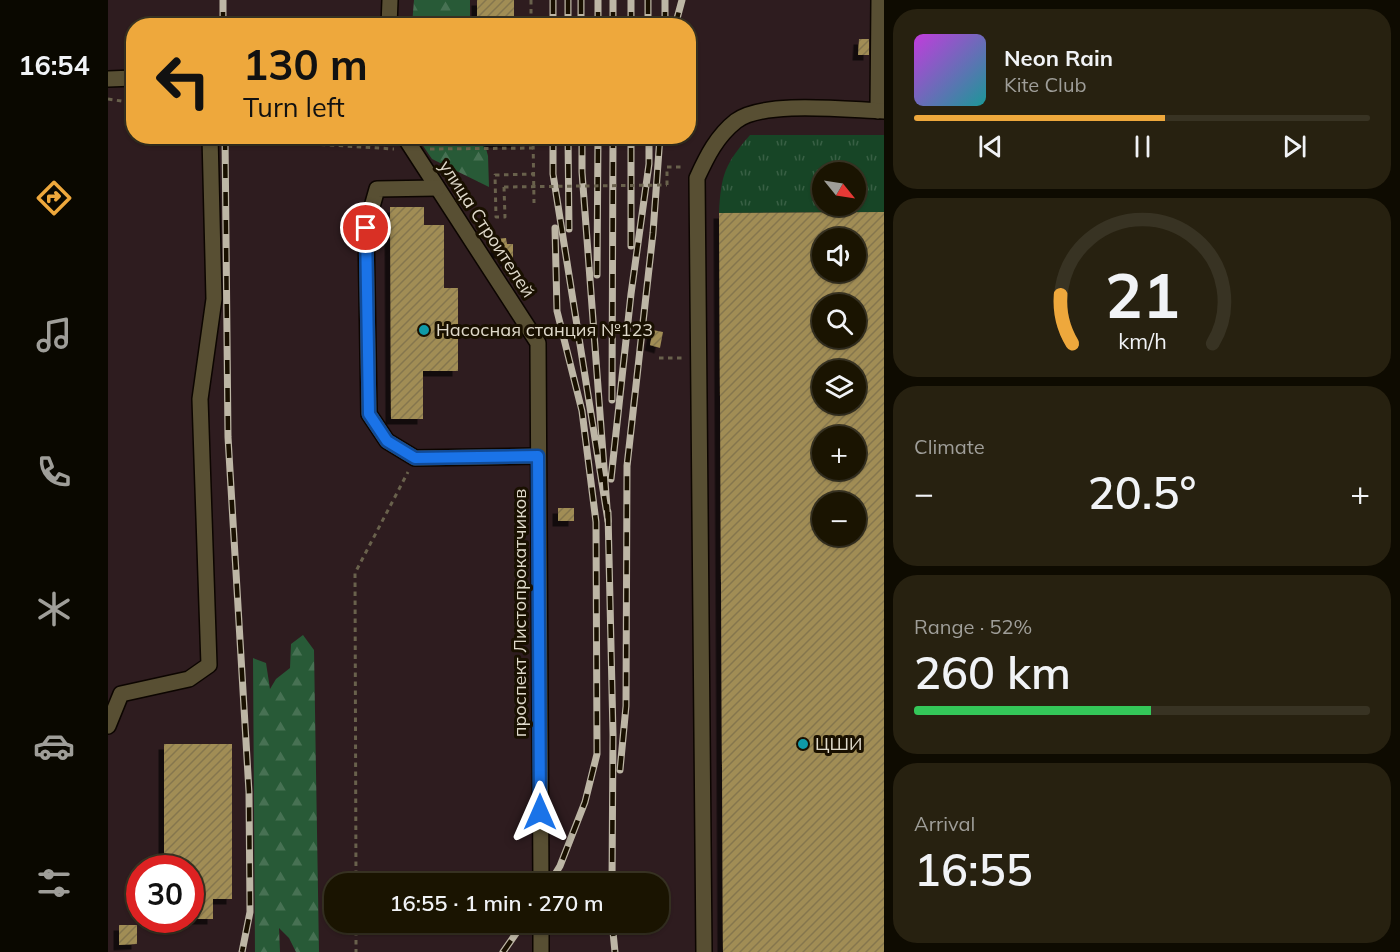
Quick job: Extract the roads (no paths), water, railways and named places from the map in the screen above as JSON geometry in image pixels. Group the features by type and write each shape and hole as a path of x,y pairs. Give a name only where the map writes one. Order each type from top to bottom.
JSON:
{"street":[{"path":"389,18 390,0"},
{"path":"704,952 697,178 711,147 738,119 774,109 881,111 879,0"},
{"path":"108,79 126,78"},
{"path":"108,726 121,694 189,679 209,665 200,399 214,299 210,144"},
{"name":"улица Строителей","path":"409,144 537,343"},
{"path":"437,188 377,189 366,228 369,414 387,441 415,458 538,456"},
{"name":"проспект Листопрокатчиков","path":"537,343 541,873"},
{"path":"541,933 541,952"}],"railway":[{"path":"223,0 223,18"},
{"path":"553,0 553,18"},
{"path":"568,0 568,18"},
{"path":"581,0 581,18"},
{"path":"598,0 598,18"},
{"path":"613,0 613,18"},
{"path":"631,0 631,18"},
{"path":"648,0 648,18"},
{"path":"665,0 665,18"},
{"path":"677,18 682,0"},
{"path":"225,144 228,437 249,792 250,912 242,952"},
{"path":"553,144 553,174 608,521 582,172 582,144"},
{"path":"568,144 569,229"},
{"path":"597,275 598,144"},
{"path":"612,400 613,144"},
{"path":"631,144 631,246"},
{"path":"611,479 631,294 649,164 649,144"},
{"path":"620,770 626,706 627,466 653,233 659,144"},
{"path":"555,228 557,311 582,411 596,522 597,754 585,802 556,873"},
{"path":"608,512 613,735 612,873"},
{"path":"503,952 516,933"},
{"path":"613,933 615,952"}],"place":[{"name":"Насосная станция №123","path":"424,330"},
{"name":"ЦШИ","path":"803,744"}]}
